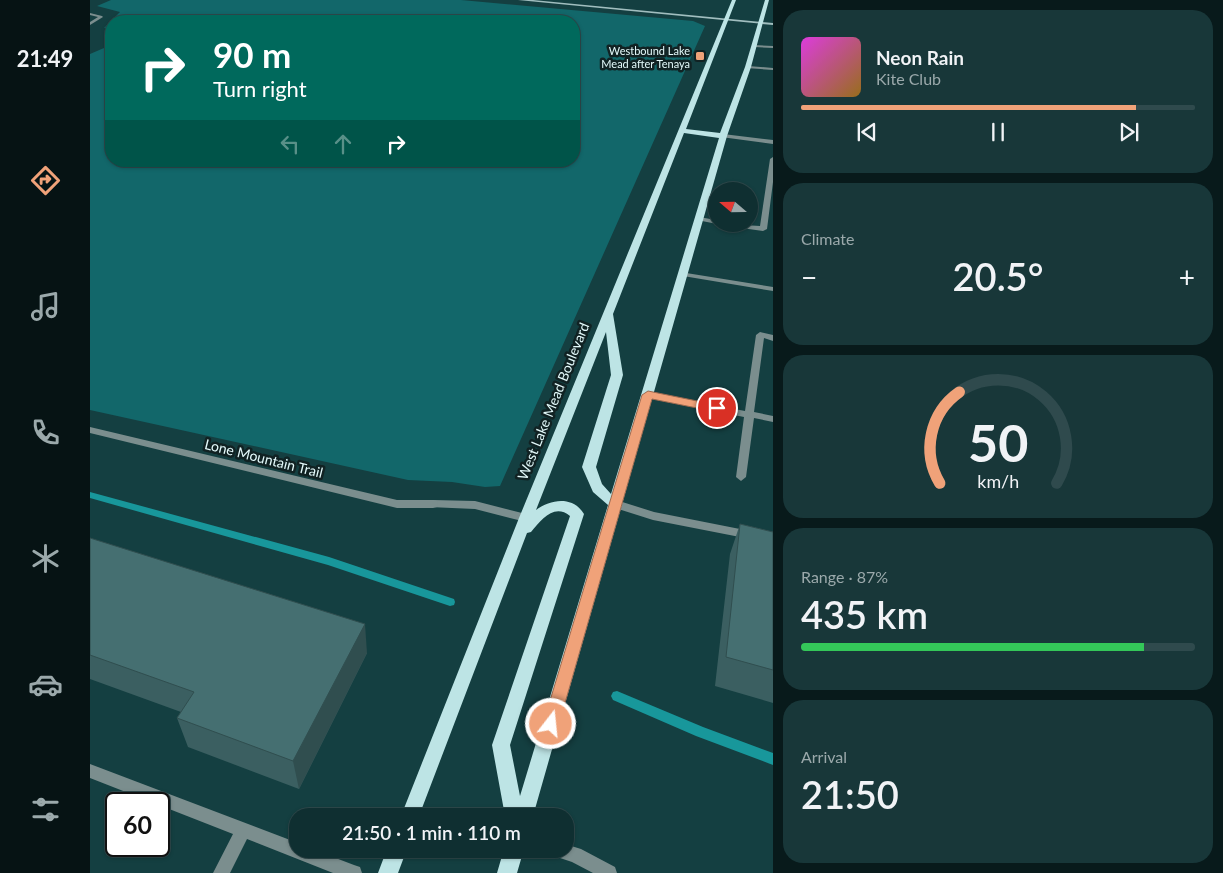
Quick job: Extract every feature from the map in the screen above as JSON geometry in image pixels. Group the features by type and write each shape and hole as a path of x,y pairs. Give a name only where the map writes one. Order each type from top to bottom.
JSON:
{"main road":[{"path":"520,0 764,19"},
{"path":"576,0 671,8"},
{"name":"West Lake Mead Boulevard","path":"413,808 734,0"},
{"path":"525,808 723,136 764,19 767,0"},
{"path":"719,12 728,16 737,14"},
{"path":"754,16 773,24"},
{"path":"683,131 723,136"},
{"path":"609,313 616,375 590,467 593,482 604,498 616,504"},
{"path":"513,808 501,745 576,514 569,506 555,505 541,512 524,526"},
{"path":"388,873 394,858"},
{"path":"507,873 511,858"}],"street":[{"path":"90,14 101,17 90,24"},
{"path":"754,46 773,47"},
{"path":"748,66 773,69"},
{"path":"723,136 773,142"},
{"path":"758,228 763,229 772,181 773,159"},
{"path":"699,219 708,221"},
{"path":"683,274 773,289"},
{"path":"741,477 760,335 773,338"},
{"path":"648,395 773,419"},
{"name":"Lone Mountain Trail","path":"90,430 398,504 475,506 524,526"},
{"path":"616,504 653,516 745,534 773,542"},
{"path":"90,771 354,873"},
{"path":"221,873 244,830"},
{"path":"574,854 609,873"}],"shaded area":[{"path":"111,0 461,0 693,21 705,26 500,486 485,487 452,482 408,480 90,410 90,54 105,48 105,167 580,167 580,15 117,15 120,12 97,6"}],"building":[{"path":"740,524 773,532 773,670 726,657"},
{"path":"90,538 365,624 293,761 177,718 194,692 90,655"}],"waterway":[{"path":"90,495 329,561 450,602"},
{"path":"617,696 700,732 773,759"}],"place":[{"name":"Westbound Lake Mead after Tenaya","path":"700,56"}],"route":[{"path":"551,724 648,395 717,408"}]}
